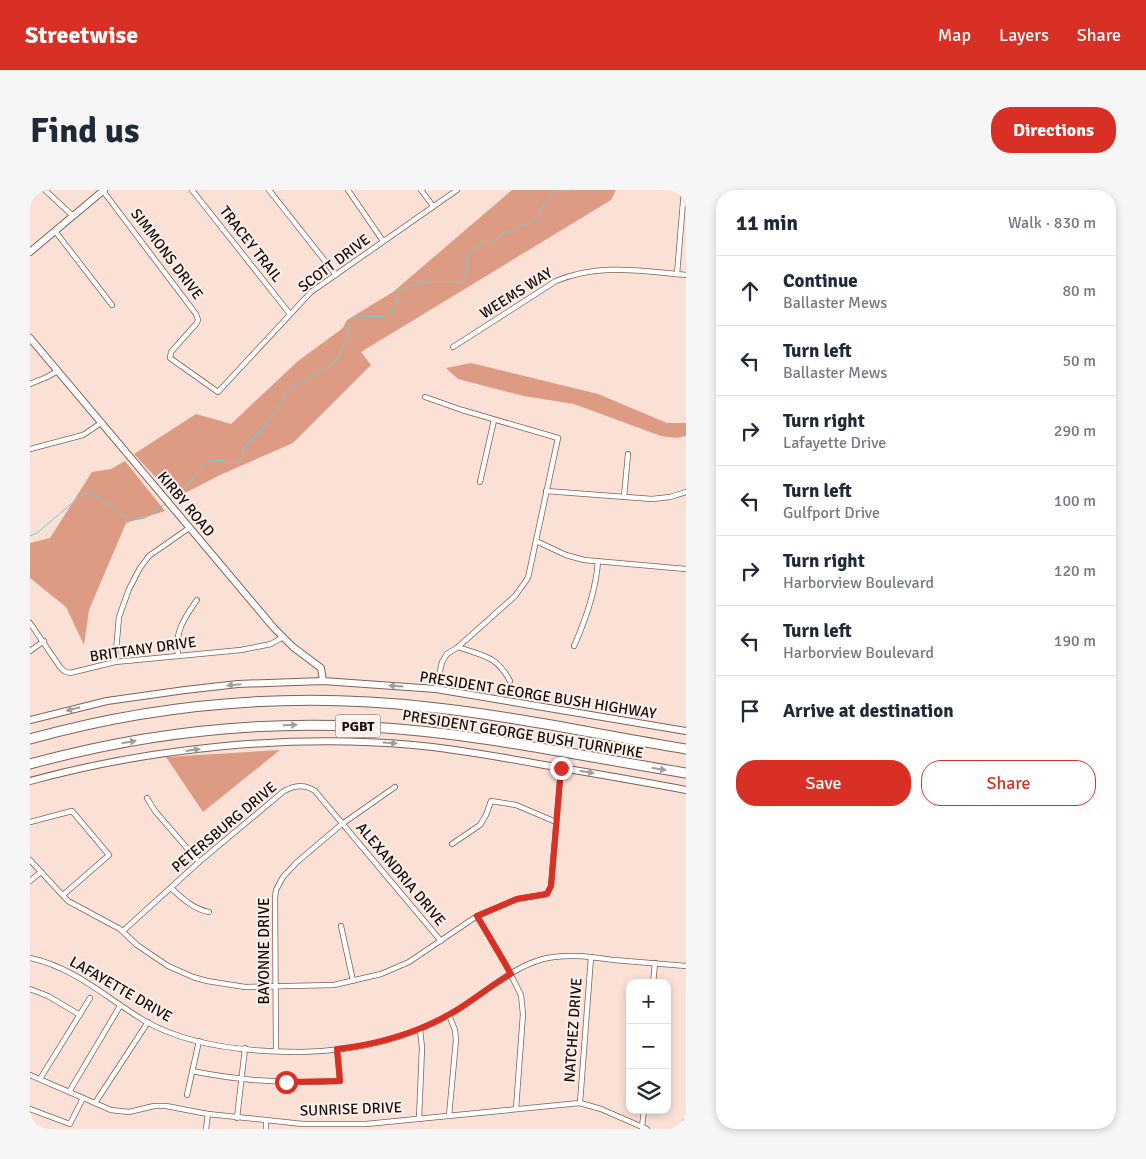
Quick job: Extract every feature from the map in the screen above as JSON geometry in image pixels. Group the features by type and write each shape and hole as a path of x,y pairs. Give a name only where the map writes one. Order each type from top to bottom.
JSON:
{"highway":[{"name":"PRESIDENT GEORGE BUSH TURNPIKE","path":"30,738 103,721 175,709 256,702 330,700 459,710 686,748"},
{"name":"PRESIDENT GEORGE BUSH TURNPIKE","path":"30,764 111,745 175,734 248,727 321,725 451,734 686,773"}],"main road":[{"path":"30,252 104,190"},
{"name":"KIRBY ROAD","path":"30,338 283,637 321,668 322,681"},
{"name":"PRESIDENT GEORGE BUSH HIGHWAY","path":"30,720 107,701 186,690 238,684 322,681 436,689 686,731"},
{"path":"30,781 95,765 148,755 232,746 309,742 378,742 458,750 686,788"},
{"path":"686,1122 686,1129"}],"street":[{"path":"44,190 73,216"},
{"name":"SIMMONS DRIVE","path":"104,190 198,317 196,324 171,352 170,358 218,392"},
{"name":"TRACEY TRAIL","path":"192,190 290,314"},
{"path":"269,190 336,275"},
{"path":"348,190 383,241"},
{"path":"421,190 433,206"},
{"name":"SCOTT DRIVE","path":"218,392 311,292 457,190"},
{"path":"677,274 684,190"},
{"path":"55,231 112,304"},
{"name":"WEEMS WAY","path":"453,347 556,281 571,275 603,269 686,275"},
{"path":"30,384 58,371"},
{"path":"425,397 494,420 558,438 528,578 515,596 447,654 442,662 436,689"},
{"path":"480,482 494,420"},
{"path":"30,449 83,435 101,423"},
{"path":"624,497 628,454"},
{"path":"546,490 652,499 670,497 686,492"},
{"path":"115,662 119,618 129,589 140,568 149,556 190,528"},
{"path":"536,541 574,558 686,569"},
{"path":"574,646 586,620 596,581 598,561"},
{"path":"178,656 179,628 197,600"},
{"name":"BRITTANY DRIVE","path":"30,623 60,667 64,671 70,672 115,662 260,647 283,637"},
{"path":"30,651 44,641"},
{"path":"458,646 489,657 504,669 510,680"},
{"path":"30,860 62,896 74,906 123,931 137,945 155,958 192,977 232,986 314,986 353,981 398,968 477,916 517,899 547,894 551,886 561,768"},
{"name":"PETERSBURG DRIVE","path":"123,931 199,862 291,788 310,787 342,824"},
{"name":"BAYONNE DRIVE","path":"276,1051 274,927 276,890 286,872 342,824 395,787"},
{"path":"146,798 199,862"},
{"path":"452,844 480,825 491,802 516,805 556,822"},
{"path":"30,822 72,811 109,855 62,896"},
{"name":"ALEXANDRIA DRIVE","path":"342,824 441,941"},
{"path":"30,881 41,872"},
{"path":"171,888 190,904 202,911 209,912"},
{"path":"477,916 517,984 523,1004 516,1109"},
{"path":"341,926 353,981"},
{"name":"LAFAYETTE DRIVE","path":"30,958 48,963 78,976 120,1006 148,1022 184,1037 245,1048 301,1052 337,1049 380,1042 420,1029 449,1015 511,974 534,962 553,957 591,957 686,966"},
{"name":"NATCHEZ DRIVE","path":"580,1104 591,957"},
{"path":"653,979 655,963"},
{"path":"30,989 48,996 80,1015"},
{"path":"40,1079 90,998"},
{"path":"69,1092 120,1006"},
{"path":"449,1015 455,1030 456,1040 449,1116"},
{"path":"96,1103 148,1022"},
{"path":"419,1118 422,1048 420,1029"},
{"path":"187,1095 199,1041"},
{"path":"237,1118 245,1048"},
{"path":"192,1072 286,1082 340,1081 337,1049"},
{"name":"SUNRISE DRIVE","path":"30,1075 83,1098 120,1111 137,1111 154,1106 166,1106 237,1118 325,1127 580,1104 601,1109 647,1129"},
{"path":"30,1109 70,1124 83,1098"},
{"path":"206,1129 208,1114"},
{"path":"642,1127 644,1114"},
{"path":"266,1121 266,1129"}],"shaded area":[{"path":"512,190 616,190 611,200 361,352 371,365 293,443 220,475 175,498 134,454 196,414 231,424 298,361 343,328 347,320 393,292"},
{"path":"471,363 598,394 667,423 686,423 686,436 677,438 661,436 574,404 524,396 458,379 446,368"},
{"path":"125,461 165,511 126,523 89,610 84,645 66,607 30,578 30,543 50,538 92,472 111,469"},
{"path":"280,750 203,812 166,757"}],"waterway":[{"path":"170,500 182,490 207,462 215,460 235,462 241,460 245,446 267,424 289,389 337,360 347,338 350,319 387,315 396,304 398,293 413,285 429,282 463,282 467,275 466,263 471,251 477,249 482,242 494,241 505,232 514,232 521,226 533,222 541,212 544,203 555,190"},
{"path":"562,190 567,190"},
{"path":"30,536 37,533 83,494 91,494 128,517 136,519 148,517 165,504"}],"route":[{"path":"286,1082 340,1081 337,1049 368,1045 416,1031 461,1008 502,978 511,974 477,916 517,899 547,894 549,891 551,886 561,768"}]}
